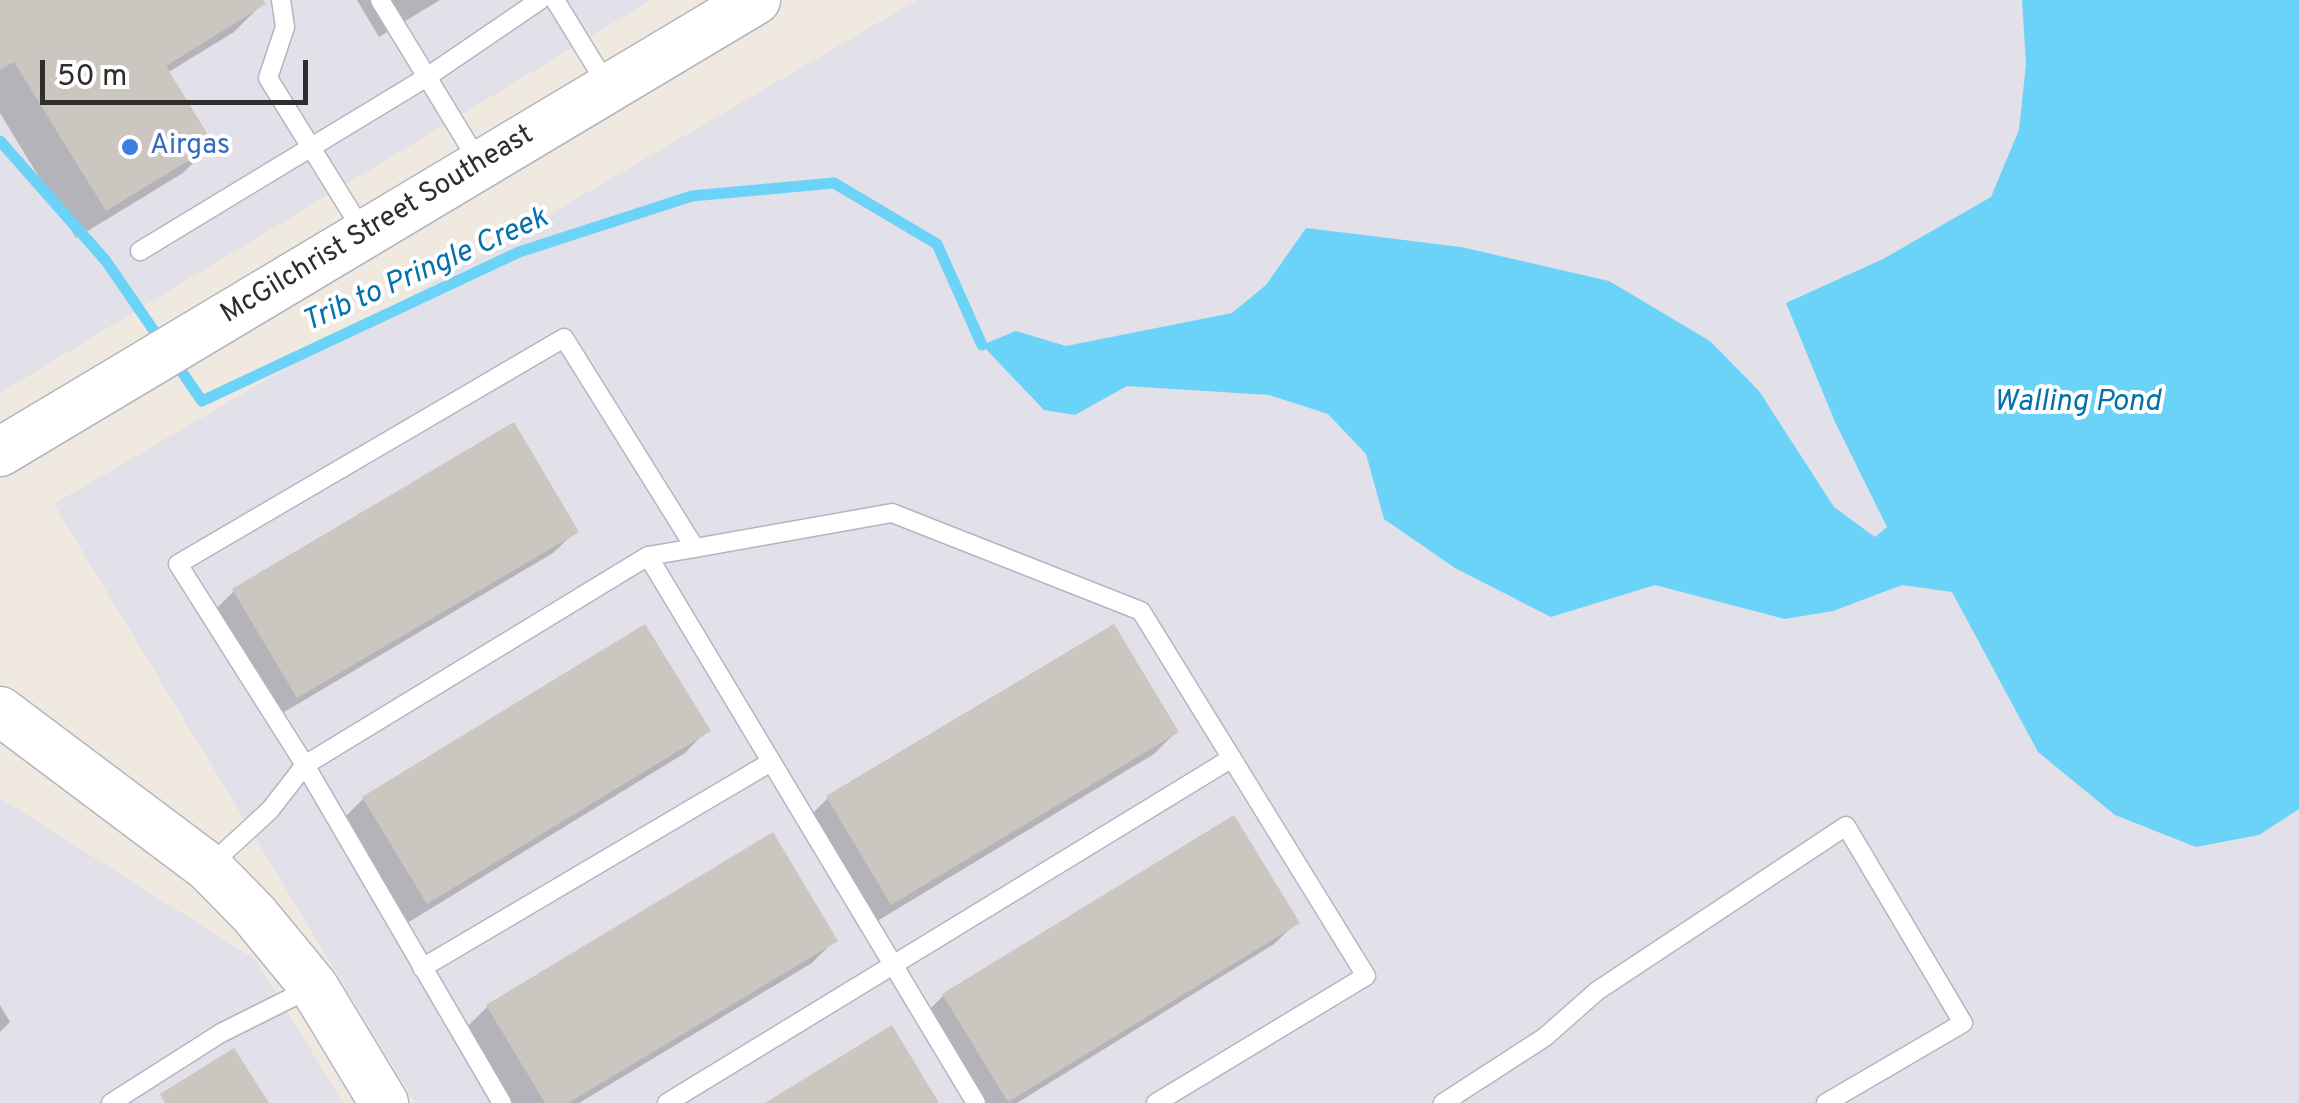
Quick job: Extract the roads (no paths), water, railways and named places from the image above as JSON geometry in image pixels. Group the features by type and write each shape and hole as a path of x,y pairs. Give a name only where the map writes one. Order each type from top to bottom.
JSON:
{"street":[{"name":"McGilchrist Street Southeast","path":"0,452 756,0"},
{"path":"0,711 208,868 254,914 314,986 384,1103"}],"lane":[{"path":"281,0 284,27 268,78 364,234"},
{"path":"380,0 480,164"},
{"path":"140,251 428,77 540,0"},
{"path":"555,0 609,88"},
{"path":"502,1103 305,765 178,564 564,338 694,548"},
{"path":"208,868 270,810 305,765 648,556 892,513 1141,611 1366,976 1156,1103"},
{"path":"648,556 976,1103"},
{"path":"666,1103 1232,758"},
{"path":"422,968 771,762"},
{"path":"1443,1103 1546,1037 1597,990 1846,826 1963,1023 1826,1103"},
{"path":"111,1103 221,1033 314,986"}],"water":[{"name":"Walling Pond","path":"2022,0 2299,0 2299,809 2259,835 2196,847 2115,815 2038,752 1952,592 1902,585 1833,611 1785,619 1655,585 1551,617 1455,568 1384,519 1366,454 1328,414 1269,395 1127,386 1075,415 1044,410 982,345 1016,331 1066,346 1232,313 1266,285 1306,228 1461,247 1609,281 1710,341 1759,391 1834,507 1875,537 1887,527 1835,422 1786,303 1883,259 1991,197 2019,130 2026,64"}],"waterway":[{"name":"Trib to Pringle Creek","path":"0,141 106,261 163,344"},
{"name":"Trib to Pringle Creek","path":"173,359 202,401 519,252 692,196 834,183 937,244 982,345"}],"place":[{"name":"Airgas","path":"130,147"}]}
